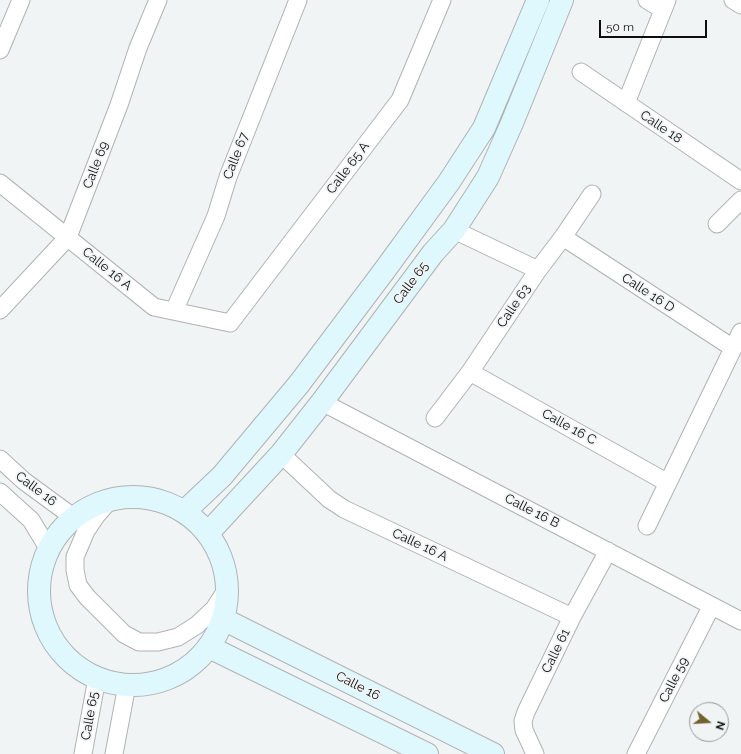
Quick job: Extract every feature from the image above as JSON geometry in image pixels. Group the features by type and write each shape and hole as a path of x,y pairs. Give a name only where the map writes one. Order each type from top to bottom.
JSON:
{"main road":[{"path":"184,511 222,476 299,384 449,182 484,128 538,0"},
{"name":"Calle 65","path":"208,533 281,454 322,402 433,253 454,230 488,177 512,123 562,0"},
{"path":"384,271 407,289"},
{"path":"128,496 158,499 184,511 208,533 222,559 227,589 223,619 209,647 196,661 174,676 146,685 117,685 89,675 65,658 48,634 39,606 39,576 48,548 59,531 73,517 99,502 128,496"},
{"name":"Calle 16","path":"223,619 493,754"},
{"path":"209,647 427,754"},
{"path":"372,727 382,699"}],"street":[{"path":"0,50 21,0"},
{"name":"Calle 69","path":"0,310 68,237 138,48 158,0"},
{"name":"Calle 67","path":"174,311 216,216 228,177 298,0"},
{"path":"626,103 665,5 647,0"},
{"path":"733,0 741,5"},
{"name":"Calle 65 A","path":"230,323 400,100 438,1"},
{"name":"Calle 18","path":"581,72 741,181"},
{"name":"Calle 16 A","path":"0,183 154,307 230,323"},
{"name":"Calle 63","path":"435,418 470,372 538,270 592,194"},
{"path":"716,224 741,200"},
{"path":"454,230 538,270"},
{"name":"Calle 16 D","path":"562,237 733,348"},
{"path":"648,526 741,332"},
{"name":"Calle 16 C","path":"470,372 668,483"},
{"name":"Calle 16 B","path":"322,402 608,551 711,607 741,621"},
{"name":"Calle 16 A","path":"281,454 329,499 344,509 572,617"},
{"name":"Calle 16","path":"0,459 24,481 73,517"},
{"name":"Calle 16","path":"0,492 31,520 48,548"},
{"path":"111,499 96,516 86,531 75,557 75,570 78,586 124,634 139,642 158,642 178,637 196,625 214,609 227,589"},
{"name":"Calle 61","path":"535,754 524,730 523,721 526,712 572,617 608,551"},
{"name":"Calle 59","path":"636,754 711,607"},
{"name":"Calle 65","path":"83,754 97,678"},
{"path":"114,754 126,685"}]}
